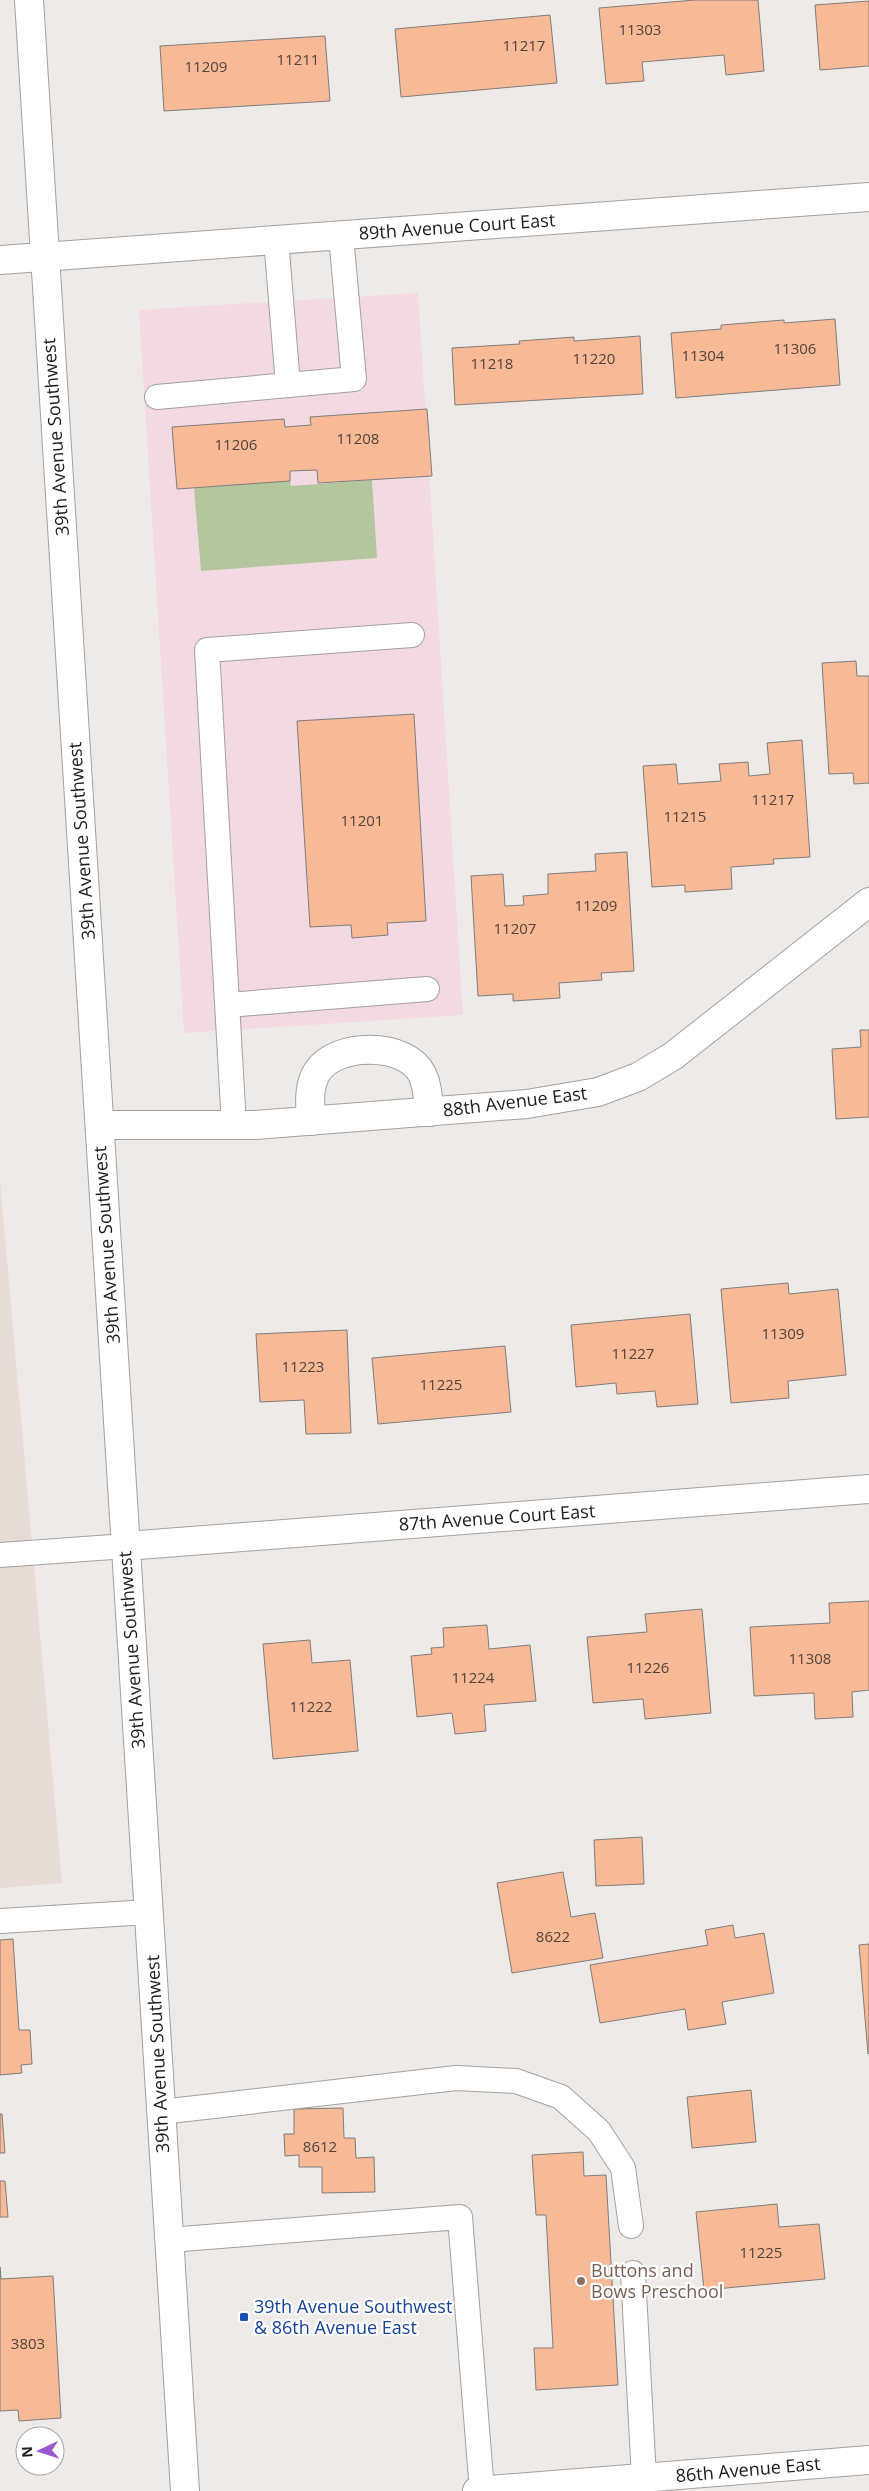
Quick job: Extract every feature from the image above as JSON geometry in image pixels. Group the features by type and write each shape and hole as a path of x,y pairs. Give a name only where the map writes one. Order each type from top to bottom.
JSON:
{"street":[{"name":"39th Avenue Southwest","path":"29,0 185,2491"},
{"name":"89th Avenue Court East","path":"0,260 869,197"},
{"name":"88th Avenue East","path":"100,1125 234,1126 311,1121 536,1103 598,1092 638,1077 673,1056 869,902"},
{"path":"311,1121 310,1098 312,1082 318,1070 332,1058 353,1051 377,1050 396,1053 412,1062 422,1073 427,1086 429,1112"},
{"name":"87th Avenue Court East","path":"126,1546 869,1489"},
{"name":"86th Avenue East","path":"477,2491 869,2460"}],"lane":[{"path":"157,397 354,379 341,236"},
{"path":"276,239 288,385"},
{"path":"234,1126 207,650 412,635"},
{"path":"228,1005 427,989"},
{"path":"0,1555 126,1546"},
{"path":"0,1921 149,1912"},
{"path":"161,2112 456,2078 516,2082 561,2097 599,2131 623,2168 631,2226"},
{"path":"169,2240 460,2217 482,2491"},
{"path":"633,2273 644,2478"}],"shaded area":[{"path":"418,293 463,1015 184,1033 139,310"},
{"path":"0,1181 62,1883 0,1888"}],"green space":[{"path":"372,480 377,558 201,571 194,488 290,481 291,486"}],"building":[{"path":"695,0 758,0 764,71 726,75 724,55 642,62 644,81 606,84 599,8"},
{"path":"869,1 869,66 820,70 815,5"},
{"path":"550,15 557,83 401,97 395,29"},
{"path":"325,36 330,101 164,111 160,46"},
{"path":"835,319 840,385 676,398 671,333 721,329 721,325 784,320 784,323"},
{"path":"640,336 643,394 455,405 452,348 520,344 519,341 574,337 574,341"},
{"path":"427,409 432,476 318,483 317,470 290,471 290,481 177,489 172,427 284,419 285,427 311,425 310,417"},
{"path":"856,661 857,676 869,676 869,783 854,784 853,773 829,774 822,663"},
{"path":"414,714 426,921 387,923 388,935 352,938 351,925 310,927 297,721"},
{"path":"802,740 810,857 773,859 774,864 731,867 732,889 685,892 685,885 652,887 643,766 676,764 678,784 721,781 719,764 748,762 749,776 770,774 767,743"},
{"path":"627,852 634,971 601,973 602,980 559,983 560,998 513,1001 513,994 478,996 471,876 503,874 505,906 524,905 523,896 548,894 548,874 596,871 595,854"},
{"path":"860,1030 869,1030 869,1117 836,1119 832,1049 861,1047"},
{"path":"788,1283 789,1294 838,1289 846,1375 788,1381 789,1398 731,1403 721,1289"},
{"path":"690,1314 698,1404 657,1407 655,1391 617,1394 616,1383 576,1387 571,1325"},
{"path":"347,1330 351,1433 306,1434 304,1400 260,1402 256,1334"},
{"path":"505,1346 511,1412 378,1424 372,1358"},
{"path":"869,1601 869,1690 852,1692 853,1717 815,1719 814,1693 754,1696 750,1627 830,1623 829,1603"},
{"path":"702,1609 711,1713 645,1719 643,1699 593,1703 587,1637 647,1632 645,1614"},
{"path":"487,1625 489,1649 530,1645 536,1701 484,1705 486,1731 455,1734 452,1713 417,1717 411,1656 432,1654 431,1648 444,1647 443,1628"},
{"path":"310,1640 312,1663 350,1660 358,1751 273,1759 263,1644"},
{"path":"642,1837 644,1884 596,1886 594,1840"},
{"path":"563,1872 571,1917 595,1913 603,1958 512,1973 497,1883"},
{"path":"733,1925 735,1938 764,1933 774,1993 722,2002 726,2024 688,2030 685,2009 600,2023 590,1965 708,1945 705,1930"},
{"path":"13,1939 19,2030 30,2030 32,2064 21,2065 22,2073 0,2075 0,1940"},
{"path":"869,1944 869,2053 868,2054 859,1945"},
{"path":"751,2090 756,2142 692,2148 687,2097"},
{"path":"343,2108 344,2138 355,2138 356,2158 374,2157 375,2192 322,2193 322,2167 299,2167 299,2155 285,2156 284,2134 294,2134 294,2109"},
{"path":"0,2114 2,2114 5,2153 0,2153"},
{"name":"Buttons and Bows Preschool","path":"583,2152 584,2176 606,2175 618,2385 536,2390 534,2348 553,2348 546,2215 536,2215 532,2155"},
{"path":"0,2181 5,2181 8,2217 0,2217"},
{"path":"777,2204 779,2227 819,2224 825,2279 704,2290 696,2212"},
{"path":"0,2267 1,2279 53,2276 61,2418 19,2421 18,2410 0,2411"}],"place":[{"name":"Buttons and Bows Preschool","path":"581,2281"},
{"name":"39th Avenue Southwest & 86th Avenue East","path":"244,2317"}]}
